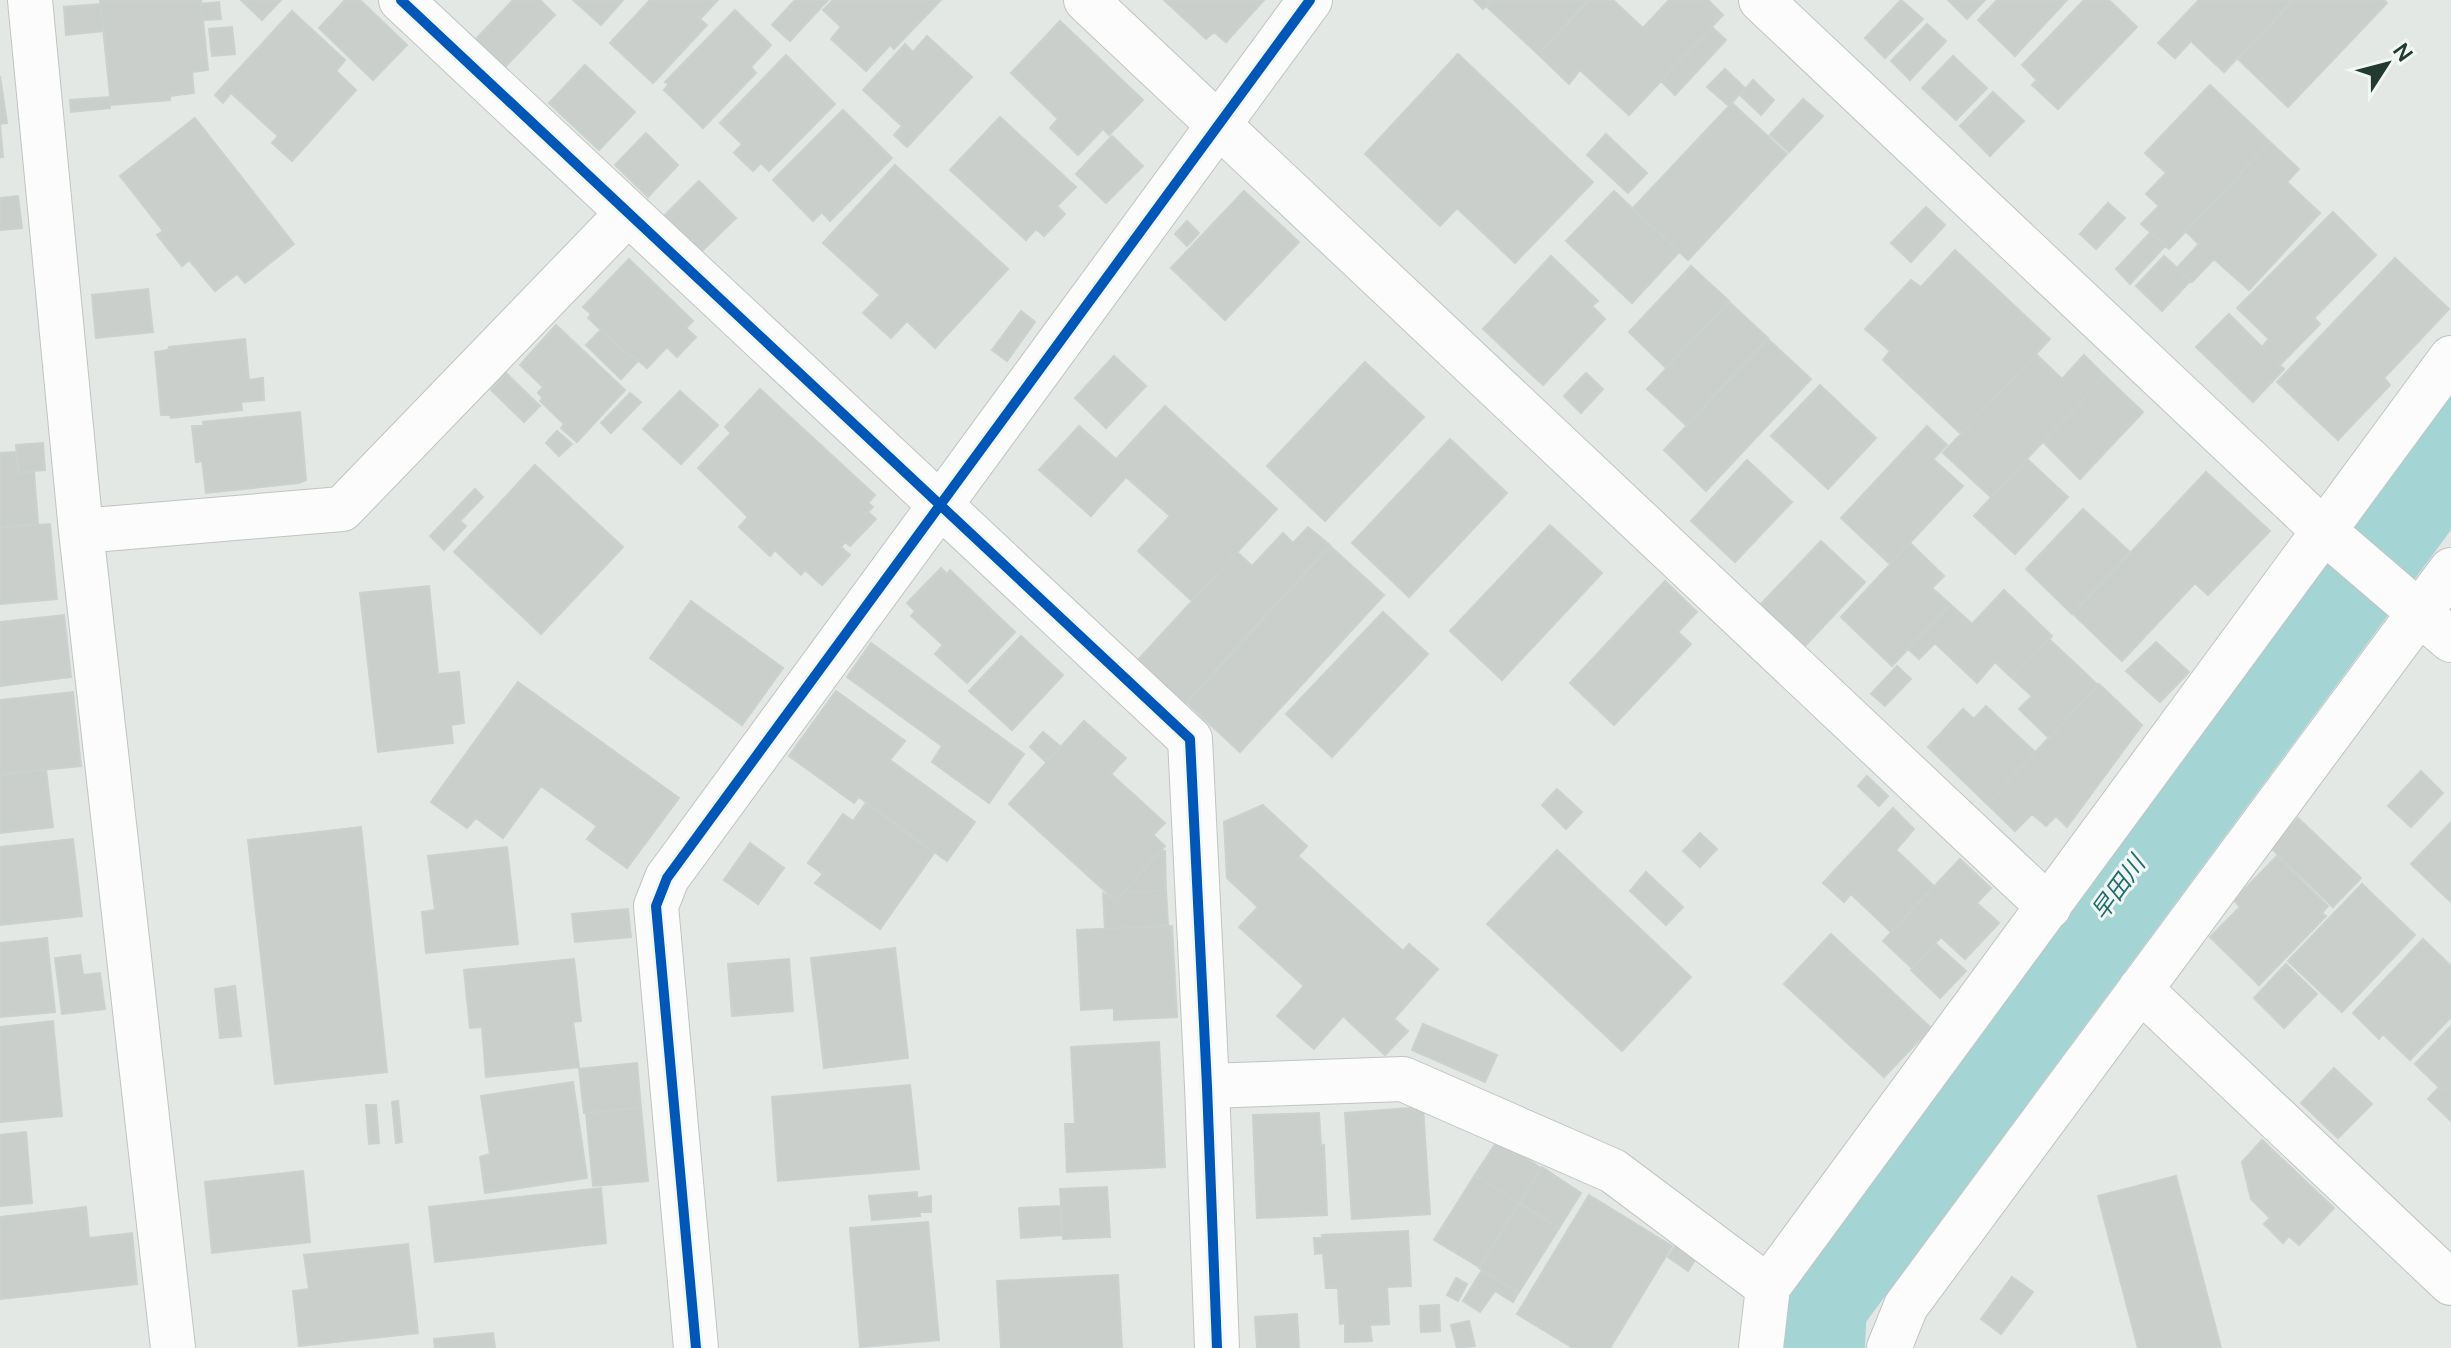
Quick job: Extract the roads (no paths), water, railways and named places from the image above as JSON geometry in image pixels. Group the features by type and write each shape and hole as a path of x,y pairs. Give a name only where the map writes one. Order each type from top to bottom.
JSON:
{"street":[{"path":"30,0 81,531 173,1348"},
{"path":"401,0 1190,739 1217,1348"},
{"path":"1086,0 2049,907"},
{"path":"696,1348 656,906 667,878 1310,0"},
{"path":"1761,0 2332,538 2425,617"},
{"path":"81,531 342,509 627,214"},
{"path":"1761,1348 1768,1287 2049,907 2332,538 2451,358"},
{"path":"1889,1348 1906,1306 2140,989 2425,617 2451,570"},
{"path":"2140,989 2451,1283"},
{"path":"1207,1086 1403,1079 1613,1171 1768,1287"}],"waterway":[{"name":"早田川","path":"1808,1348 1810,1302 2451,434"}]}
